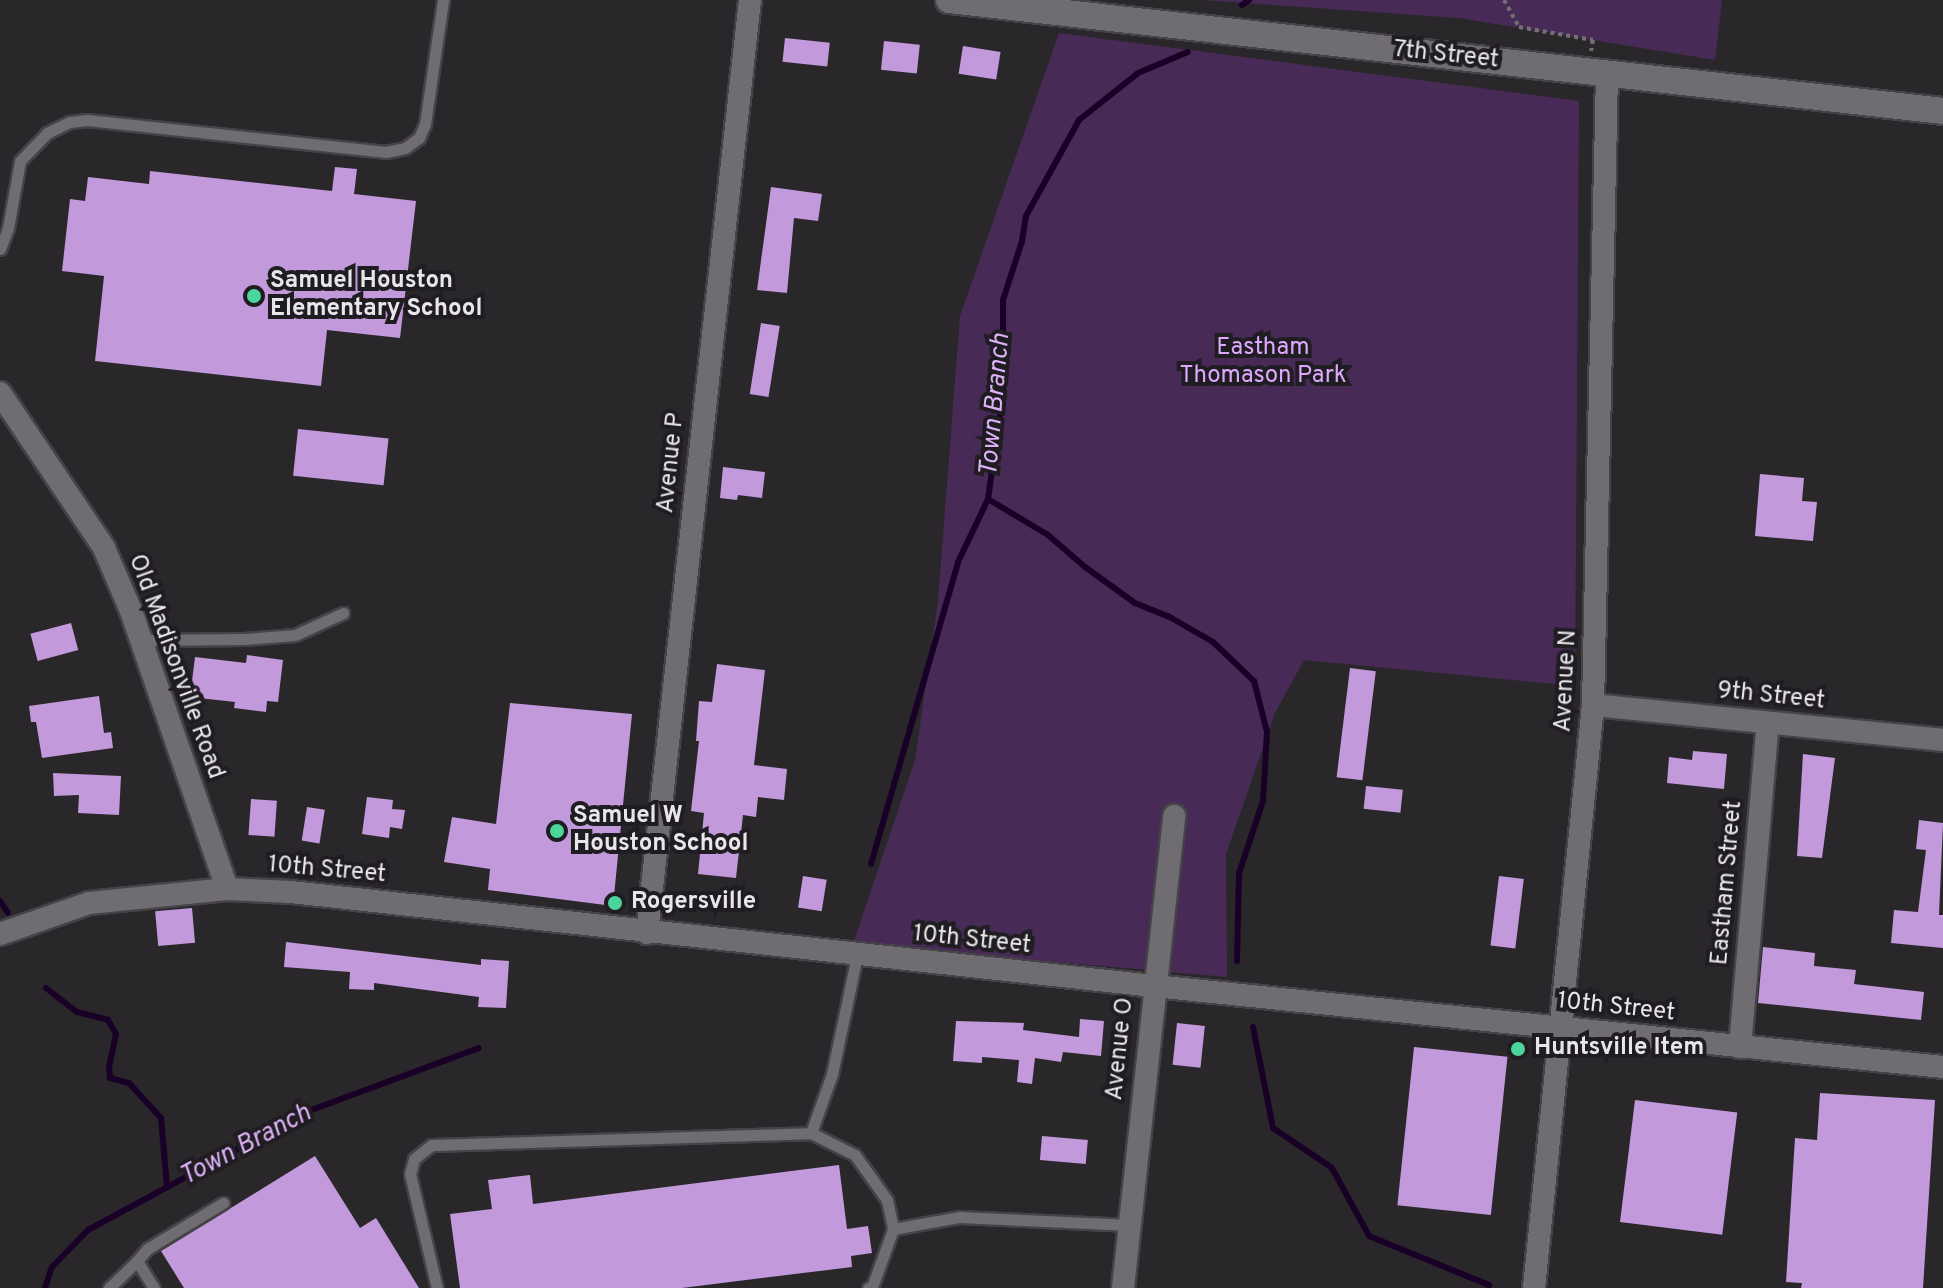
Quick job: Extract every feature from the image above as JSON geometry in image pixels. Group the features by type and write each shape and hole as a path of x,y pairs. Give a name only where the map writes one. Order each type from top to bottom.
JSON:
{"street":[{"name":"Avenue P","path":"647,933 750,0"},
{"name":"7th Street","path":"949,0 1943,111"},
{"name":"Avenue N","path":"1534,1288 1593,705 1598,73"},
{"name":"Old Madisonville Road","path":"0,393 104,548 141,640 227,889"},
{"name":"9th Street","path":"1593,705 1943,740"},
{"name":"Eastham Street","path":"1740,1047 1768,723"},
{"name":"Avenue O","path":"1123,1288 1174,816"},
{"name":"10th Street","path":"0,934 89,903 227,889 306,894 647,933 1943,1067"}],"lane":[{"path":"0,249 8,228 20,161 47,133 70,122 87,120 386,152 405,148 419,138 425,124 443,0"},
{"path":"141,640 295,635 343,613"},
{"path":"811,1133 832,1074 857,955"},
{"path":"437,1288 410,1174 414,1159 431,1145 811,1133 855,1155 887,1200 893,1229 872,1287 868,1288"},
{"path":"109,1288 147,1249 223,1203"},
{"path":"893,1229 960,1217 1130,1225"},
{"path":"137,1261 154,1288"}],"path":[{"path":"1504,0 1519,27 1593,40 1598,73"}],"green space":[{"path":"1203,0 1722,0 1715,60 1459,18"},
{"name":"Eastham Thomason Park","path":"1059,33 1579,101 1575,686 1304,660 1275,713 1226,854 1227,977 853,944 915,760 938,601 960,316"}],"building":[{"path":"785,38 830,43 827,67 782,62"},
{"path":"884,41 920,45 917,74 881,70"},
{"path":"963,46 1001,52 996,80 959,74"},
{"name":"Samuel Houston Elementary School","path":"335,167 357,169 354,194 416,201 400,338 327,330 321,386 95,361 104,276 62,271 70,199 85,201 88,177 149,184 150,171 332,191"},
{"path":"771,187 822,194 818,221 794,218 787,293 757,290"},
{"path":"761,323 780,326 769,397 750,394"},
{"path":"298,429 389,439 384,485 293,476"},
{"path":"723,467 765,472 762,498 738,495 737,500 720,498"},
{"path":"1760,474 1804,478 1802,501 1817,502 1813,541 1755,536"},
{"path":"71,623 78,650 38,661 30,634"},
{"path":"247,655 283,660 278,702 267,701 266,712 234,708 235,702 190,697 195,657 246,663"},
{"path":"717,664 765,670 754,765 787,769 784,800 758,797 756,817 743,815 736,878 698,874 704,813 691,811 699,741 696,741 699,701 712,702"},
{"path":"1350,668 1376,671 1362,780 1337,777"},
{"path":"99,696 104,733 111,732 113,748 42,758 36,722 31,722 29,706"},
{"name":"Samuel W Houston School","path":"510,703 632,714 613,906 488,890 490,869 444,862 452,817 496,824"},
{"path":"1693,751 1727,754 1724,789 1667,783 1669,757 1692,760"},
{"path":"1803,754 1835,758 1822,858 1797,856"},
{"path":"53,773 121,776 119,815 78,813 79,795 54,796"},
{"path":"1366,786 1403,790 1400,813 1364,809"},
{"path":"367,797 393,800 392,809 405,810 402,829 390,827 389,838 362,834"},
{"path":"251,799 277,801 274,837 248,835"},
{"path":"307,807 325,810 319,843 302,841"},
{"path":"1919,820 1943,823 1939,915 1943,915 1943,948 1891,943 1894,910 1918,912 1926,850 1916,849"},
{"path":"803,876 827,880 822,911 798,908"},
{"path":"1499,876 1524,879 1515,949 1490,945"},
{"path":"192,908 195,943 158,946 155,911"},
{"path":"286,942 481,965 481,959 509,961 506,1008 478,1007 479,997 374,983 374,990 349,989 350,972 284,967"},
{"path":"1763,947 1815,953 1814,966 1856,970 1854,984 1924,992 1921,1020 1758,1003"},
{"path":"1080,1019 1104,1021 1101,1056 1063,1052 1061,1062 1035,1058 1032,1084 1017,1082 1019,1060 982,1057 982,1063 953,1061 956,1021 1024,1023 1023,1030 1079,1037"},
{"path":"1177,1023 1205,1026 1200,1068 1173,1065"},
{"path":"1414,1047 1507,1057 1491,1215 1397,1205"},
{"path":"1820,1093 1935,1100 1923,1288 1801,1288 1802,1283 1786,1282 1795,1138 1817,1140"},
{"path":"1635,1100 1737,1113 1722,1235 1620,1222"},
{"path":"1042,1136 1088,1140 1086,1164 1040,1160"},
{"path":"315,1156 360,1228 376,1218 419,1288 184,1288 161,1251"},
{"path":"839,1165 847,1229 868,1226 872,1253 851,1256 852,1267 682,1288 460,1288 450,1214 492,1209 488,1180 530,1175 533,1204"}],"waterway":[{"name":"Town Branch","path":"1242,5 1249,0"},
{"name":"Town Branch","path":"871,864 958,562 988,499 1003,393 1003,300 1022,241 1026,216 1079,120 1138,73 1188,52"},
{"path":"988,499 1048,535 1085,567 1135,603 1168,616 1213,642 1254,681 1267,732 1263,801 1239,873 1237,961"},
{"path":"0,901 8,913"},
{"path":"46,988 77,1012 108,1020 116,1034 109,1067 110,1078 129,1083 161,1118 167,1187"},
{"path":"1253,1027 1273,1128 1332,1168 1369,1236 1489,1285"},
{"name":"Town Branch","path":"45,1288 52,1267 88,1230 306,1112 479,1048"}],"place":[{"name":"Samuel Houston Elementary School","path":"254,296"},
{"name":"Samuel W Houston School","path":"557,831"},
{"name":"Rogersville","path":"615,903"},
{"name":"Huntsville Item","path":"1518,1049"}]}
